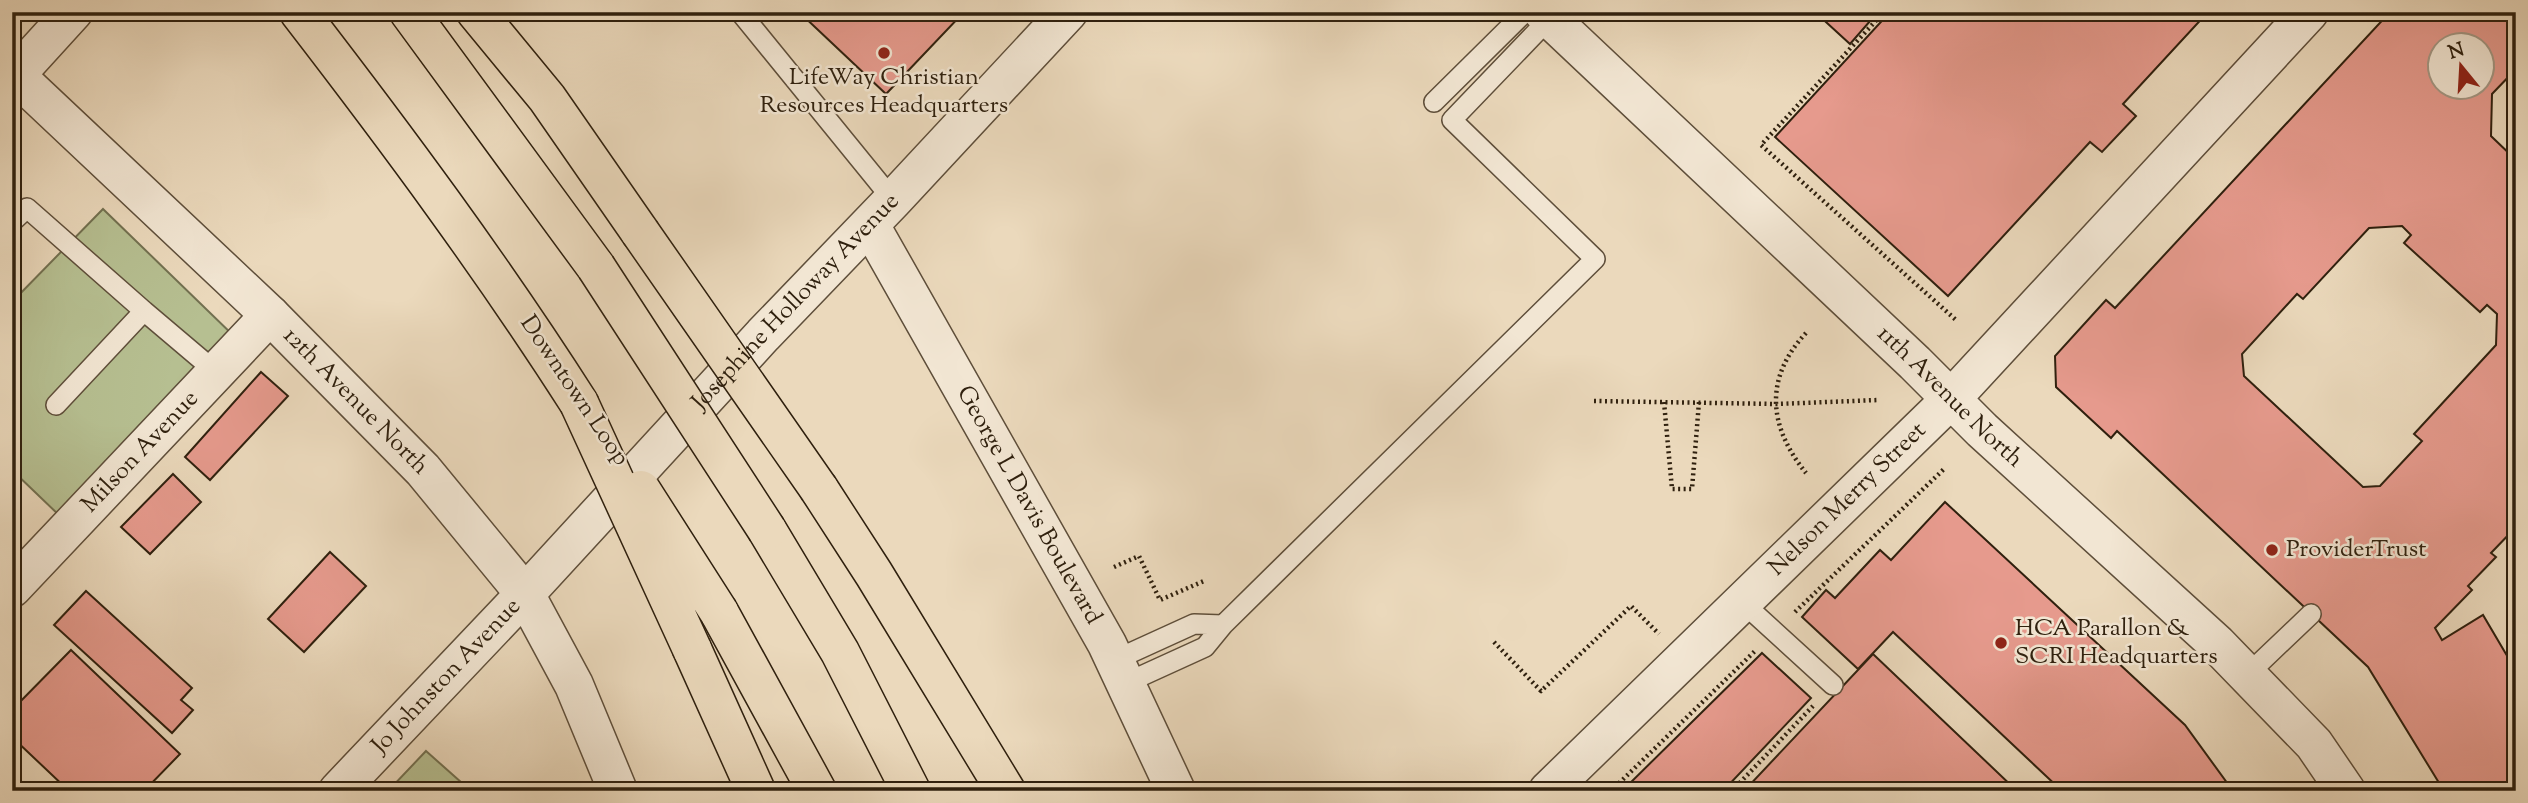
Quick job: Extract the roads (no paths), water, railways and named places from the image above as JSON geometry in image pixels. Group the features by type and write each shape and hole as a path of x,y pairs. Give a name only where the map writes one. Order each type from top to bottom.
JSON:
{"highway":[{"name":"Downtown Loop","path":"299,12 415,163 517,306 579,403 640,488 719,612 817,791"},
{"path":"410,12 596,267 767,530 840,652 911,791"},
{"path":"476,12 547,98 819,489 1006,791"},
{"path":"579,403 756,791"}],"street":[{"path":"13,76 73,12"},
{"name":"Josephine Holloway Avenue","path":"525,594 763,335 1068,12"},
{"name":"Nelson Merry Street","path":"1548,791 1951,399 2309,12"},
{"name":"11th Avenue North","path":"1539,14 2217,644 2315,744 2346,791"},
{"name":"12th Avenue North","path":"13,76 270,315 423,470 525,594 573,685 618,791"},
{"name":"George L Davis Boulevard","path":"881,213 1120,671 1176,791"},
{"name":"Milson Avenue","path":"12,588 270,315"},
{"name":"Jo Johnston Avenue","path":"338,791 525,594"}],"lane":[{"path":"740,12 881,213"},
{"path":"1434,102 1539,14"},
{"path":"1120,671 1205,647 1223,625 1595,259 1452,120 1539,14"},
{"path":"12,222 27,208 216,372"},
{"path":"56,405 144,311"},
{"path":"1742,602 1833,685"},
{"path":"2247,675 2311,614"}],"place":[{"name":"LifeWay Christian Resources Headquarters","path":"884,53"},
{"name":"ProviderTrust","path":"2272,550"},
{"name":"HCA Parallon & SCRI Headquarters","path":"2001,643"}]}
